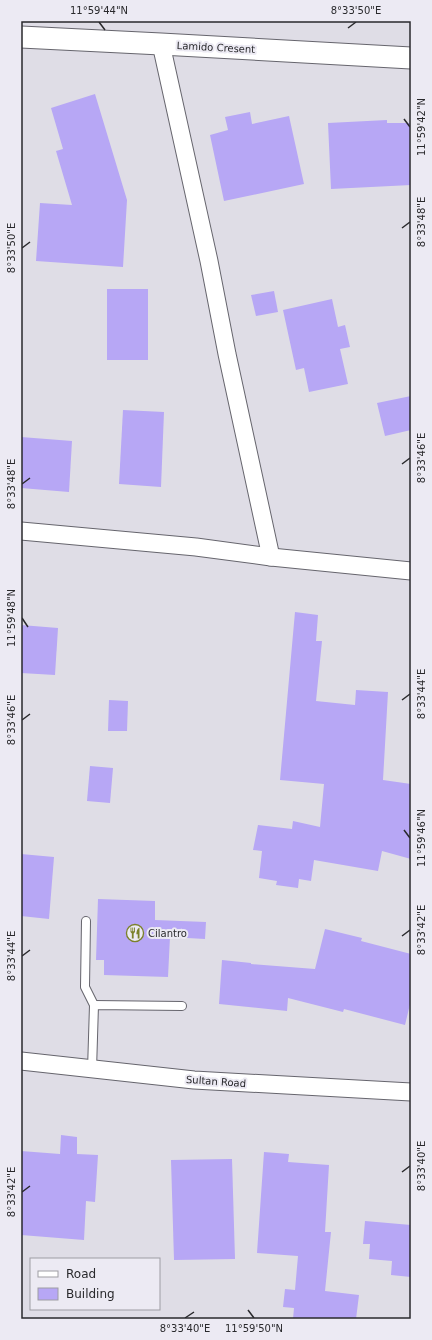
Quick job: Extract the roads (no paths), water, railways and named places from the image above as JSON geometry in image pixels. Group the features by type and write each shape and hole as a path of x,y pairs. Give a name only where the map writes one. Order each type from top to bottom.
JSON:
{"street":[{"name":"Lamido Cresent","path":"21,37 411,58"},
{"path":"161,44 210,261 229,362 271,557"},
{"path":"21,531 196,547 271,557 411,571"},
{"name":"Sultan Road","path":"21,1061 194,1080 411,1092"}],"lane":[{"path":"86,921 85,987 94,1005 92,1070"},
{"path":"94,1005 182,1006"}],"place":[{"name":"Cilantro","path":"135,933"}]}
